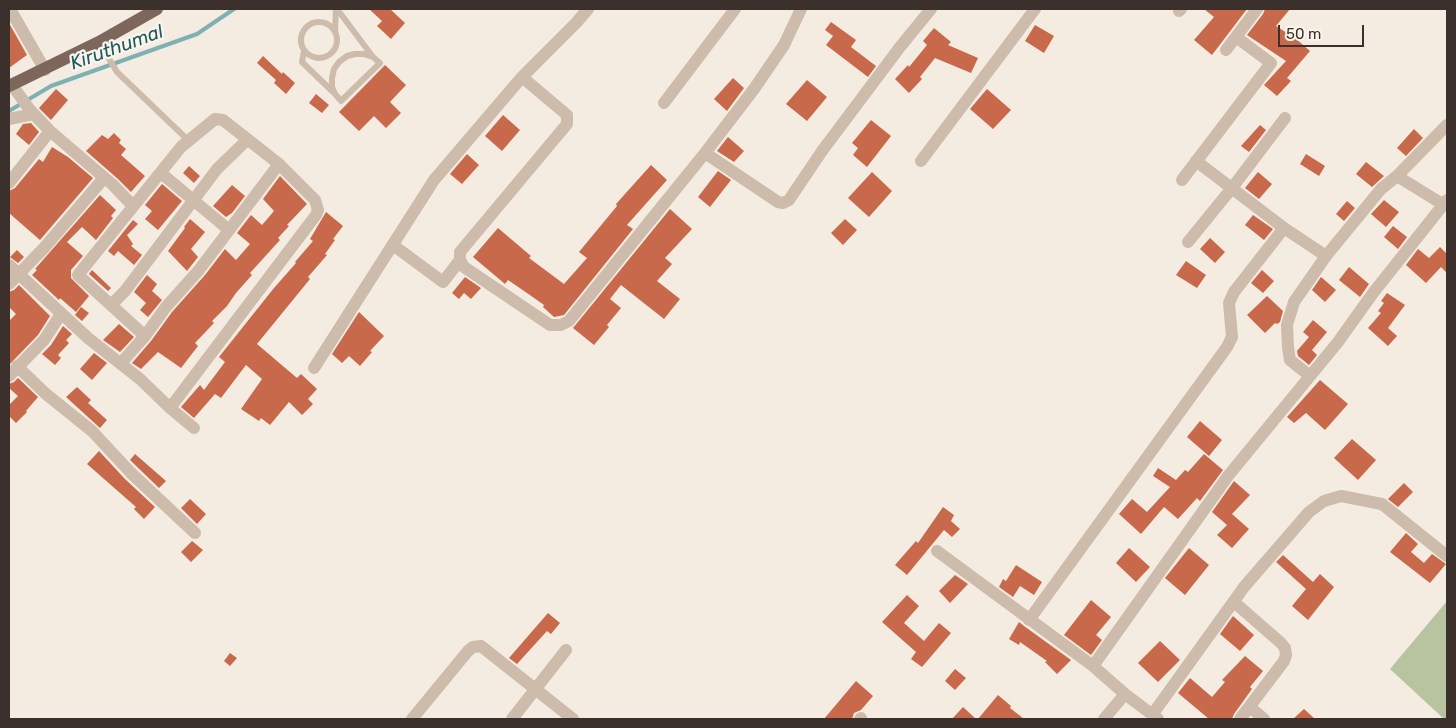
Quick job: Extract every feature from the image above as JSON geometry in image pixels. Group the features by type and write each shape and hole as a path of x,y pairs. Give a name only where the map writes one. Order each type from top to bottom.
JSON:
{"main road":[{"path":"13,89 45,70 102,47 157,9"}],"street":[{"path":"10,9 45,70"},
{"path":"314,368 444,167 522,77 588,9"},
{"path":"664,103 735,9"},
{"path":"522,77 567,115 567,124 460,252 460,260 464,267 550,325 561,326 568,321 705,153 754,89 779,52 801,9"},
{"path":"705,153 778,202 789,200 839,129 930,9"},
{"path":"921,161 1035,9"},
{"path":"1226,50 1257,9"},
{"path":"1182,180 1271,63 1236,37"},
{"path":"13,89 50,132 104,178 133,206"},
{"path":"9,119 32,112"},
{"path":"1188,242 1285,118"},
{"path":"145,336 78,275 181,147 215,119 223,120 279,164 314,200 318,210 170,408"},
{"path":"1310,376 1290,360 1287,325 1294,302 1326,256 1381,189 1397,176 1447,125"},
{"path":"9,183 50,132"},
{"path":"111,305 125,291 217,169 247,140"},
{"path":"1196,161 1284,228 1326,256"},
{"path":"121,364 166,307 199,270 279,164"},
{"path":"161,173 229,230"},
{"path":"1094,666 1228,476 1338,342 1373,293 1445,202 1397,176"},
{"path":"9,284 44,248 104,178"},
{"path":"1030,620 1227,347 1232,337 1229,303 1234,292 1284,228"},
{"path":"393,245 443,282 460,260"},
{"path":"9,265 20,273 61,314 140,379 194,428"},
{"path":"61,314 44,340 13,371 46,394 92,431 131,473 195,533"},
{"path":"937,552 1094,666 1124,694 1155,717 1244,587 1309,512 1324,501 1341,496 1382,504 1447,556"},
{"path":"1234,602 1285,648 1286,655 1284,662 1240,719"},
{"path":"412,719 468,651 474,647 481,646 573,719"},
{"path":"512,719 566,650"},
{"path":"1104,719 1124,694"},
{"path":"1250,707 1264,719"}],"lane":[{"path":"336,9 336,32 336,44 330,54 319,58 308,55 304,50 300,39 302,33 310,24 322,22 328,24 336,32"},
{"path":"304,50 302,62 341,101 380,63 373,57 336,9"},
{"path":"102,47 117,72 189,141"},
{"path":"330,54 339,62"},
{"path":"335,94 332,78 334,69 339,62 347,56 356,54 373,57"}],"green space":[{"path":"1447,601 1447,719 1444,719 1390,669"}],"building":[{"path":"369,9 390,9 405,23 391,39 377,26 382,21"},
{"path":"1204,9 1247,9 1212,55 1194,40 1214,17"},
{"path":"1265,9 1290,9 1276,26 1295,38 1310,51 1287,78 1291,81 1277,96 1264,85 1286,61 1247,35"},
{"path":"831,22 856,40 851,47 876,66 868,77 826,45 833,36 825,30"},
{"path":"9,23 27,55 9,68"},
{"path":"1035,25 1054,36 1044,53 1025,41"},
{"path":"934,28 951,42 948,45 978,58 971,73 935,58 920,77 922,79 909,93 895,79 908,65 909,67 927,45 923,41"},
{"path":"263,56 282,74 283,72 295,83 286,94 274,83 276,80 257,63"},
{"path":"385,65 406,85 390,102 401,113 386,128 374,116 359,131 339,112"},
{"path":"733,78 744,88 727,111 714,99"},
{"path":"807,80 827,97 807,121 786,104"},
{"path":"56,89 68,100 51,120 39,108"},
{"path":"987,89 1011,110 993,129 970,109"},
{"path":"316,94 329,105 322,113 309,103"},
{"path":"503,115 520,130 502,151 485,136"},
{"path":"871,120 891,136 867,167 853,155 858,148 852,143"},
{"path":"31,123 39,132 29,145 16,134 23,124"},
{"path":"1260,125 1266,130 1249,152 1241,146"},
{"path":"1414,129 1423,138 1406,156 1397,148"},
{"path":"114,133 121,140 119,143 126,149 121,155 145,176 131,192 86,151 102,135 108,139"},
{"path":"728,137 744,151 734,162 717,151"},
{"path":"52,147 68,157 93,178 40,240 9,213 9,191 15,188 39,159 43,162"},
{"path":"467,154 479,165 462,184 450,174"},
{"path":"1306,154 1325,166 1319,176 1300,164"},
{"path":"1366,162 1384,176 1372,187 1356,174"},
{"path":"651,165 667,180 627,225 633,229 564,315 554,317 543,307 544,305 508,280 505,284 473,257 498,228 531,256 529,258 564,284 587,258 579,252 617,206 616,204"},
{"path":"189,166 200,176 194,183 183,173"},
{"path":"718,171 731,180 710,207 698,197"},
{"path":"872,172 892,191 869,217 848,198"},
{"path":"1258,172 1272,184 1259,199 1245,188"},
{"path":"280,176 307,204 287,225 289,226 278,238 280,240 250,273 252,275 212,321 214,323 195,343 198,346 181,368 158,352 141,369 132,363 225,249 236,260 250,244 237,233 251,215 262,225 274,211 263,199"},
{"path":"162,184 182,201 158,230 145,219 152,211 145,205"},
{"path":"232,185 245,196 232,213 226,217 213,206"},
{"path":"100,195 116,210 111,216 113,218 96,240 82,227 67,242 83,256 71,270 71,278 89,296 76,312 60,298 59,300 32,275 37,270 35,269"},
{"path":"1384,200 1399,212 1386,227 1371,214"},
{"path":"1347,201 1355,208 1344,221 1336,214"},
{"path":"670,209 692,229 665,258 672,264 657,281 680,299 664,319 621,285 610,299 621,308 607,325 609,327 594,345 573,328"},
{"path":"326,212 343,226 333,239 335,240 325,254 327,255 308,277 310,279 257,344 297,378 301,374 317,389 308,399 313,404 302,415 289,402 270,425 261,418 259,421 241,409 262,379 246,365 221,398 215,394 194,418 181,407 200,385 204,390 225,362 219,357 313,241 310,239"},
{"path":"1253,215 1273,229 1264,240 1245,225"},
{"path":"190,219 205,232 191,249 198,257 187,271 168,251"},
{"path":"845,219 857,230 843,245 831,233"},
{"path":"133,220 138,224 127,235 133,244 131,246 142,255 134,265 118,251 114,256 108,251"},
{"path":"1393,226 1407,237 1398,249 1384,237"},
{"path":"1210,238 1225,252 1215,263 1200,249"},
{"path":"1440,247 1447,254 1447,273 1441,267 1426,283 1406,265 1418,249 1429,258"},
{"path":"17,250 24,257 18,263 10,257"},
{"path":"1186,261 1206,275 1197,288 1176,275"},
{"path":"1349,267 1369,284 1360,297 1339,280"},
{"path":"92,270 111,288 108,291 89,274"},
{"path":"1262,270 1274,281 1263,293 1251,283"},
{"path":"147,275 157,284 152,291 162,300 148,317 140,310 146,303 134,292"},
{"path":"465,277 481,288 471,299 464,293 459,299 452,293"},
{"path":"1321,277 1336,290 1325,302 1312,290"},
{"path":"19,285 50,316 38,335 9,365 9,321 16,314 9,307 9,292"},
{"path":"1387,293 1405,305 1388,328 1397,336 1388,346 1368,328 1381,313 1378,311 1384,303 1381,301"},
{"path":"1267,296 1283,311 1280,322 1275,323 1265,333 1247,315"},
{"path":"81,307 89,313 82,321 75,315"},
{"path":"359,312 384,336 370,351 372,352 360,366 349,356 342,363 332,354"},
{"path":"1313,320 1327,332 1312,350 1317,355 1309,365 1298,356 1297,351 1309,337 1303,332"},
{"path":"119,324 134,337 120,352 103,340"},
{"path":"63,326 72,334 66,340 69,343 58,355 61,358 55,365 42,354 51,345"},
{"path":"94,353 107,363 92,380 80,369"},
{"path":"18,378 38,397 16,423 9,416 9,405 18,396 9,388 9,384"},
{"path":"1320,380 1348,404 1325,430 1306,413 1294,423 1287,417"},
{"path":"77,387 91,400 88,403 107,420 100,428 66,397"},
{"path":"1200,421 1222,440 1209,456 1187,437"},
{"path":"1352,439 1376,460 1358,480 1334,458"},
{"path":"99,451 155,507 144,519 134,509 136,507 87,464"},
{"path":"135,454 166,481 159,488 130,460"},
{"path":"1204,454 1223,470 1200,501 1197,498 1178,519 1164,507 1141,534 1119,514 1132,499 1147,512 1170,487 1153,476 1158,468 1176,480 1185,470 1188,472"},
{"path":"1234,481 1250,495 1232,514 1249,529 1232,548 1217,535 1227,525 1212,512"},
{"path":"1404,483 1413,492 1398,507 1388,499"},
{"path":"190,499 206,514 197,524 181,508"},
{"path":"943,507 954,515 951,521 960,529 952,537 944,530 907,575 895,565 916,541 918,543"},
{"path":"1406,533 1418,544 1411,552 1424,563 1432,554 1446,564 1430,583 1390,552"},
{"path":"192,541 203,550 191,562 181,552"},
{"path":"1129,548 1150,567 1136,582 1116,563"},
{"path":"1189,548 1209,565 1185,595 1165,578"},
{"path":"1283,555 1313,582 1320,574 1334,587 1308,620 1292,606 1306,589 1276,562"},
{"path":"1016,565 1042,582 1034,595 1020,586 1013,597 999,587 1003,579 1006,581"},
{"path":"955,575 968,584 950,603 939,591"},
{"path":"907,595 919,606 904,623 924,641 939,623 951,633 922,667 911,659 916,652 882,622"},
{"path":"1091,600 1111,617 1096,635 1102,640 1091,655 1064,635"},
{"path":"548,613 560,623 551,634 547,631 517,664 509,658"},
{"path":"1233,616 1254,635 1240,651 1220,634"},
{"path":"1019,622 1071,660 1057,674 1045,662 1047,661 1020,642 1019,645 1009,639"},
{"path":"1160,641 1180,660 1158,682 1138,663"},
{"path":"230,653 237,658 230,666 224,661"},
{"path":"1245,656 1263,671 1250,687 1252,689 1232,719 1209,719 1178,693 1190,678 1212,697 1225,682 1222,680"},
{"path":"955,669 966,678 955,690 945,681"},
{"path":"856,681 873,696 861,710 854,713 852,719 824,719"},
{"path":"998,695 1011,706 1010,708 1024,719 978,719"},
{"path":"963,707 976,719 952,719"},
{"path":"1304,709 1315,719 1293,719"}],"waterway":[{"name":"Kiruthumal","path":"9,111 51,86 197,34 234,9"}]}
